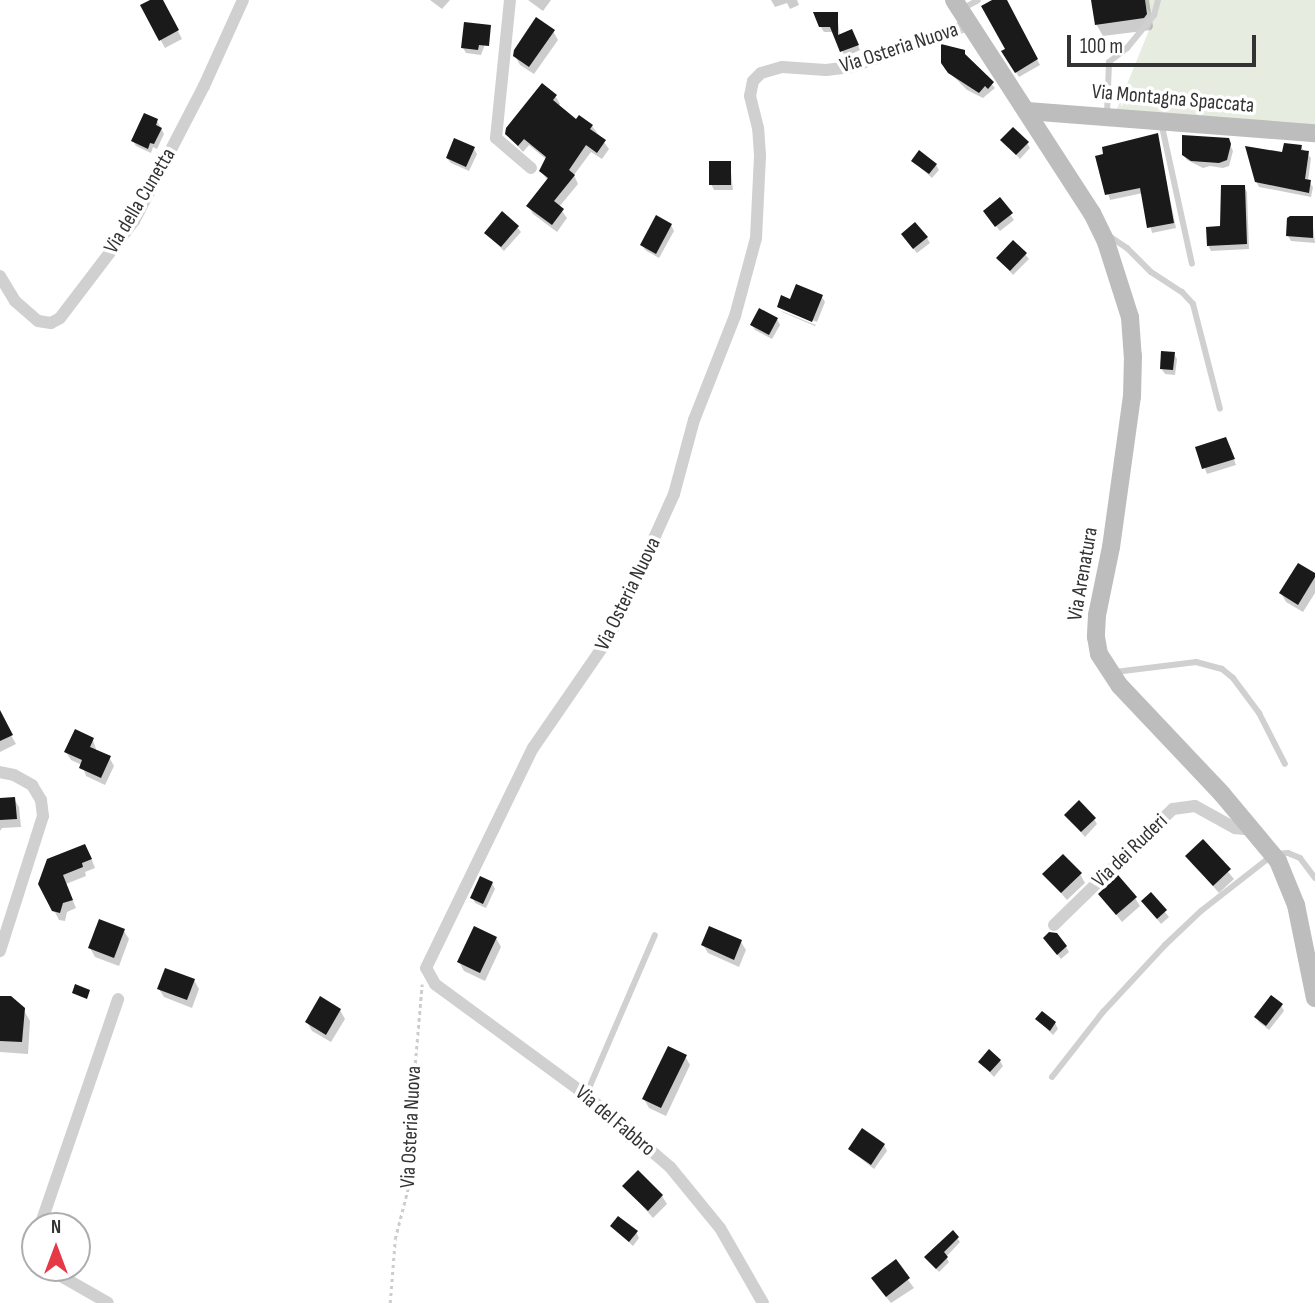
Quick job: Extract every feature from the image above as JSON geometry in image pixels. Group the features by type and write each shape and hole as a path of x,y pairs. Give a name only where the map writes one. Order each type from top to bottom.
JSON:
{"street":[{"name":"Via della Cunetta","path":"0,276 15,301 38,321 51,323 60,318 134,221 204,86 243,0"},
{"path":"510,0 496,138 531,168"},
{"name":"Via Arenatura","path":"961,12 1102,231 1130,317 1133,356 1130,416 1110,556 1096,624 1097,648 1109,672 1274,855 1289,882 1296,905 1315,998"},
{"name":"Via Osteria Nuova","path":"428,975 428,961 528,756 547,724 604,645 674,494 692,427 735,316 756,238 760,155 750,92 754,79 766,70 782,67 827,70 851,67 961,12"},
{"name":"Via Montagna Spaccata","path":"1027,111 1315,133"},
{"path":"1294,131 1315,142"},
{"path":"0,772 14,775 32,785 41,800 43,816 0,951"},
{"name":"Via dei Ruderi","path":"1054,925 1173,809 1195,806 1235,828 1254,830"},
{"name":"Via del Fabbro","path":"428,975 437,986 586,1095 650,1149 685,1184 732,1246 763,1303"},
{"path":"45,1212 118,999"},
{"path":"71,1282 108,1303"}],"lane":[{"path":"961,12 978,0"},
{"path":"1107,116 1109,62 1127,48 1154,15 1158,0"},
{"path":"1161,120 1192,264"},
{"path":"1102,231 1190,300 1220,409"},
{"path":"1109,672 1191,662 1216,666 1233,678 1252,704 1285,764"},
{"path":"1052,1077 1111,1004 1165,945 1201,911 1274,855 1296,855 1310,868 1315,878"},
{"path":"586,1095 655,935"}],"path":[{"name":"Via Osteria Nuova","path":"390,1303 395,1239 412,1173 411,1108 419,993 428,975"}],"shaded area":[{"path":"1141,0 1315,0 1315,133 1114,116 1154,18"}],"building":[{"path":"150,0 163,0 179,30 159,41 140,5"},
{"path":"992,0 1007,0 1038,59 1015,73 1001,51 1005,49 981,6"},
{"path":"1091,0 1145,0 1147,14 1144,18 1095,25"},
{"path":"813,12 838,12 838,35 852,29 859,45 840,52 830,27 819,27"},
{"path":"536,17 555,30 529,67 513,56 514,50"},
{"path":"464,22 491,25 489,46 479,45 478,50 461,48"},
{"path":"941,44 965,50 965,54 994,82 979,93 948,73 941,63"},
{"path":"542,83 557,95 553,100 576,119 579,115 593,125 590,129 606,140 597,153 586,145 569,170 575,175 554,201 564,209 552,225 526,206 548,178 539,171 546,157 524,139 518,146 505,134 506,128"},
{"path":"144,113 158,119 156,125 162,128 154,144 150,143 148,149 131,141"},
{"path":"1013,127 1029,142 1016,155 1000,140"},
{"path":"1158,133 1174,223 1147,228 1140,188 1105,195 1095,156 1103,154 1102,147"},
{"path":"1182,135 1229,138 1231,144 1227,160 1219,163 1191,161 1182,155"},
{"path":"454,138 475,147 466,167 446,158"},
{"path":"1284,143 1302,145 1301,150 1309,151 1305,179 1311,180 1309,193 1255,182 1245,146 1282,152"},
{"path":"919,150 937,164 929,174 911,161"},
{"path":"709,161 731,161 731,185 709,185"},
{"path":"1221,185 1245,185 1247,244 1207,246 1206,227 1220,226"},
{"path":"1000,197 1013,213 995,227 983,211"},
{"path":"502,211 519,226 501,247 484,233"},
{"path":"656,215 672,224 656,254 640,245"},
{"path":"1313,216 1313,238 1286,236 1287,218"},
{"path":"915,222 928,237 913,249 901,234"},
{"path":"1013,240 1027,253 1010,271 996,258"},
{"path":"796,284 823,295 812,322 777,307 781,295 790,299"},
{"path":"759,308 778,318 769,335 750,325"},
{"path":"1161,351 1175,352 1173,370 1160,369"},
{"path":"1226,437 1235,459 1202,469 1195,447"},
{"path":"1298,563 1315,573 1315,577 1298,605 1279,593"},
{"path":"0,710 13,735 0,741"},
{"path":"75,729 94,738 90,747 111,756 101,778 79,768 82,760 64,752"},
{"path":"15,797 17,819 0,820 0,798"},
{"path":"1079,800 1096,818 1081,832 1064,815"},
{"path":"1203,839 1231,869 1213,886 1185,856"},
{"path":"85,844 92,859 82,863 83,867 63,875 73,900 63,903 60,913 52,911 38,884 47,859"},
{"path":"1063,854 1082,873 1061,893 1042,874"},
{"path":"1118,875 1137,897 1116,915 1098,894"},
{"path":"480,876 493,882 483,904 470,898"},
{"path":"1151,892 1167,910 1157,919 1141,901"},
{"path":"99,919 125,929 114,958 88,948"},
{"path":"474,926 497,937 480,973 457,962"},
{"path":"709,926 742,940 734,960 701,945"},
{"path":"1049,932 1057,933 1067,946 1057,955 1043,938"},
{"path":"165,968 195,979 187,1000 157,989"},
{"path":"75,984 90,990 87,999 72,993"},
{"path":"1271,995 1283,1004 1266,1026 1254,1017"},
{"path":"0,996 11,996 25,1008 22,1042 0,1041"},
{"path":"320,996 341,1009 326,1035 305,1022"},
{"path":"1042,1011 1056,1022 1050,1031 1035,1019"},
{"path":"668,1046 687,1055 661,1108 642,1099"},
{"path":"989,1049 1001,1060 990,1072 978,1062"},
{"path":"862,1128 885,1144 871,1165 848,1149"},
{"path":"638,1170 663,1195 648,1211 622,1186"},
{"path":"618,1216 638,1231 629,1242 610,1226"},
{"path":"953,1230 959,1237 944,1252 948,1257 936,1269 924,1257"},
{"path":"896,1259 910,1278 886,1297 871,1278"}]}
